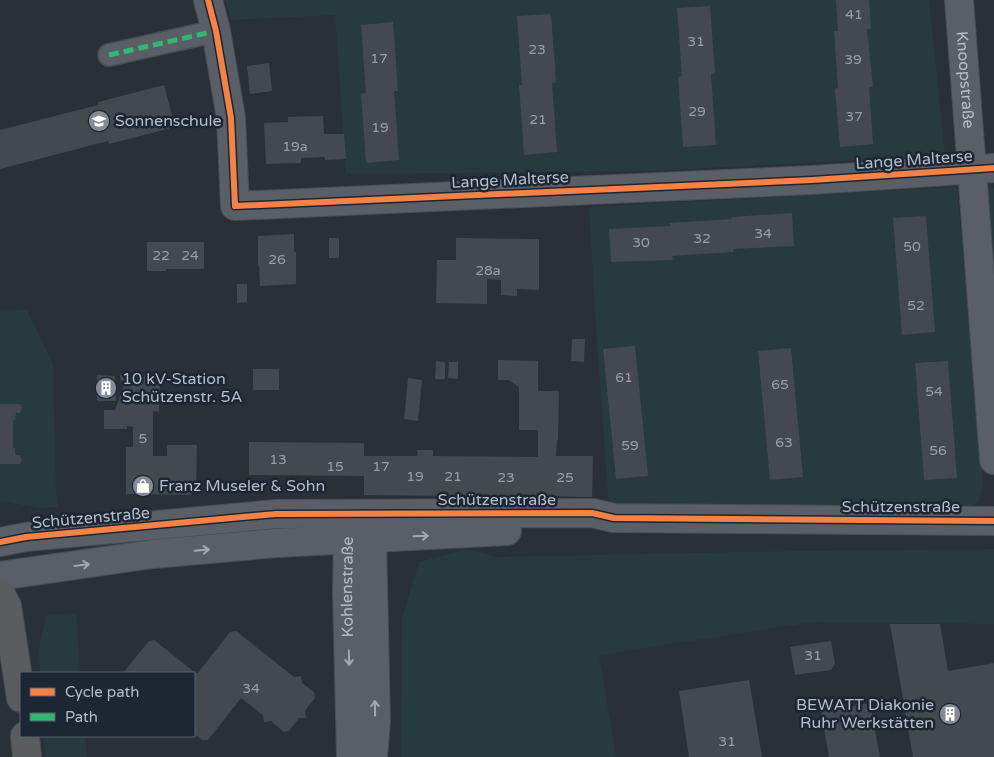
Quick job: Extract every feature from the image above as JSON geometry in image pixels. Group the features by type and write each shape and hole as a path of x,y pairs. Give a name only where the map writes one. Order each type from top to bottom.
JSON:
{"highway":[{"path":"0,593 7,606 6,632 20,694"},
{"path":"25,737 27,757"}],"street":[{"name":"Lange Malterse","path":"208,0 216,31 231,118 235,206 792,181 983,169"},
{"name":"Knoopstraße","path":"959,0 983,169 987,353 994,460"},
{"path":"109,55 216,31"},
{"name":"Schützenstraße","path":"0,576 153,554 277,543 359,531 592,513 614,518 994,521"},
{"name":"Schützenstraße","path":"0,542 26,537 276,514 359,531"},
{"name":"Kohlenstraße","path":"351,757 347,593 359,531"},
{"name":"Kohlenstraße","path":"359,531 376,721 373,757"}],"green space":[{"path":"225,0 929,0 945,155 656,171 346,174 335,15 231,20"},
{"path":"957,187 983,485 979,502 969,508 609,507 589,207"},
{"path":"986,187 994,188 994,288"},
{"path":"0,309 27,310 53,364 56,493 58,507 39,508 0,501"},
{"path":"468,549 495,557 994,549 994,624 815,622 599,655 616,757 401,757 402,618 419,562"},
{"path":"76,613 80,672 40,672 39,649 46,615"},
{"path":"44,737 85,737 87,757 45,757"}],"building":[{"path":"836,0 869,0 871,29 867,29 873,87 869,87 873,144 840,147 835,89 838,88 834,31 838,31"},
{"path":"710,6 715,74 711,74 716,145 683,147 678,77 682,76 677,8"},
{"path":"551,14 556,82 552,83 557,152 524,155 519,85 522,85 517,16"},
{"path":"393,22 398,91 394,91 399,160 366,163 361,94 366,93 361,25"},
{"path":"269,63 272,91 250,94 247,66"},
{"path":"164,85 175,127 109,144 108,141 0,169 0,130 98,105 98,102"},
{"path":"323,116 324,134 344,134 346,159 325,160 325,157 301,158 301,163 266,164 264,123 288,122 288,117"},
{"path":"792,213 794,246 733,249 733,252 672,256 673,260 611,262 609,229 670,226 670,223"},
{"path":"926,216 935,332 902,335 893,218"},
{"path":"294,234 296,284 260,286 258,236"},
{"path":"329,238 339,238 339,258 329,258"},
{"path":"456,238 539,239 539,290 517,289 517,296 501,295 501,280 487,279 487,304 436,303 437,260 456,260"},
{"path":"147,242 204,242 204,269 147,271"},
{"path":"237,284 247,284 247,302 237,303"},
{"path":"572,339 585,339 584,362 571,361"},
{"path":"635,346 648,476 616,479 603,349"},
{"path":"791,348 803,477 770,480 758,351"},
{"path":"498,360 538,361 538,391 559,391 556,456 593,456 592,497 540,496 540,499 538,497 364,495 364,476 249,475 249,442 364,443 364,456 418,456 417,450 433,450 433,456 538,457 538,430 519,430 519,387 509,380 498,380"},
{"path":"436,361 445,362 445,379 435,379"},
{"path":"948,361 957,478 924,480 915,363"},
{"path":"449,362 458,362 458,379 448,378"},
{"path":"253,369 279,369 279,390 253,390"},
{"name":"10 kV-Station Schützenstr. 5A","path":"97,375 115,376 116,401 97,401"},
{"path":"120,375 160,376 159,412 153,411 153,456 167,456 167,445 197,445 196,488 190,495 126,494 126,447 133,447 133,427 127,426 127,429 104,429 104,410 115,410 123,388"},
{"path":"408,378 422,380 418,421 404,419"},
{"path":"0,404 20,404 22,408 20,413 16,413 15,420 13,420 13,448 15,448 15,455 20,455 22,460 20,464 0,464"},
{"name":"BEWATT Diakonie Ruhr Werkstätten","path":"890,624 940,624 948,671 994,663 994,757 913,757"},
{"path":"236,631 294,677 301,676 302,683 314,692 315,698 305,711 306,718 299,718 289,731 284,732 271,721 264,722 263,715 241,698 208,740 202,740 195,735 195,672 197,674 230,632"},
{"path":"154,640 194,672 124,672 149,641"},
{"path":"831,641 835,664 831,670 795,675 790,647"},
{"path":"749,680 762,757 689,757 679,691"},
{"path":"870,703 880,757 829,757 821,712"}],"marked path":[{"path":"109,55 216,31"}],"cycle path":[{"path":"208,0 216,31 231,118 235,206 812,180 994,168"},
{"path":"0,542 26,537 276,514 592,513 614,518 994,521"}],"place":[{"name":"Sonnenschule","path":"99,121"},
{"name":"10 kV-Station Schützenstr. 5A","path":"106,388"},
{"name":"Franz Museler & Sohn","path":"143,486"},
{"name":"BEWATT Diakonie Ruhr Werkstätten","path":"950,714"}]}
